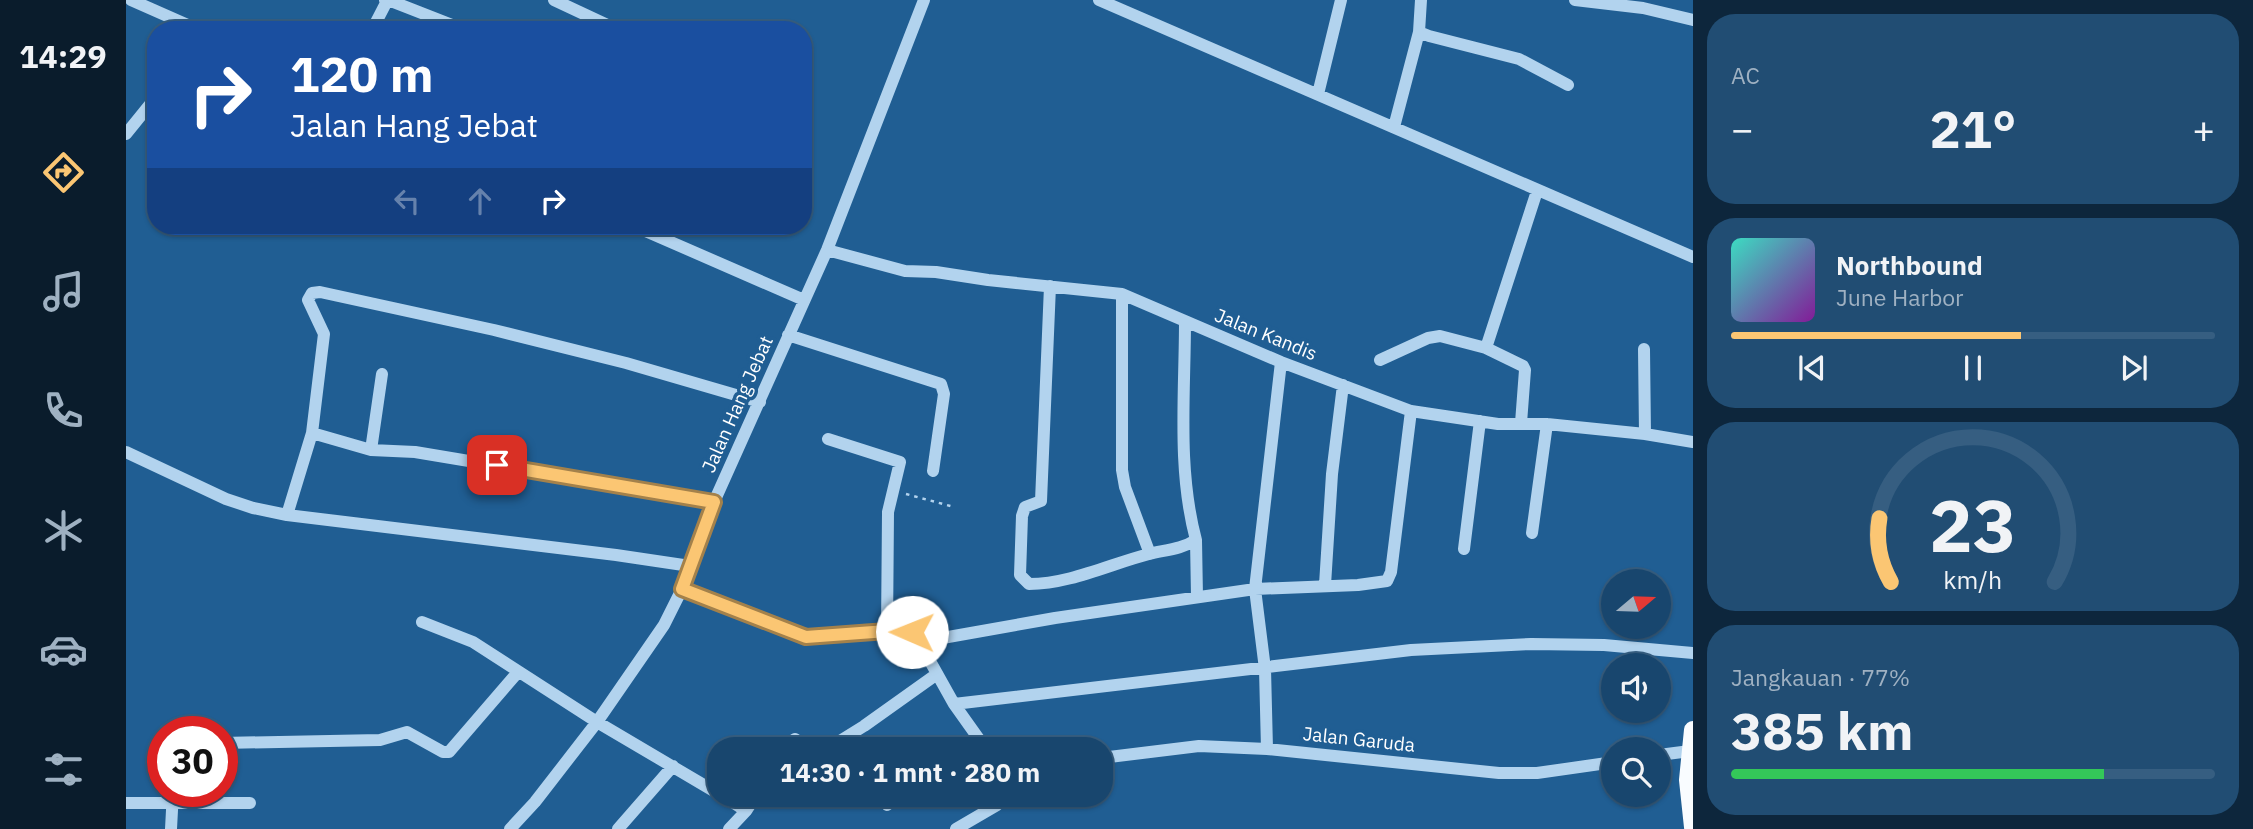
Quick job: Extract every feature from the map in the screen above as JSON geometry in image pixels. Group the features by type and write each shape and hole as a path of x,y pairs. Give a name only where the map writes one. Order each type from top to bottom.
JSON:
{"main road":[{"path":"1693,730 1688,780 1693,827"}],"street":[{"path":"131,0 179,21"},
{"path":"376,21 387,0 442,21"},
{"path":"554,0 599,21"},
{"name":"Jalan Hang Jebat","path":"510,829 535,802 597,722 664,625 682,589 714,502 827,250 924,0"},
{"path":"1099,0 1693,257"},
{"path":"1318,94 1341,0"},
{"path":"1394,127 1419,32 1421,0"},
{"path":"1575,0 1643,8 1693,20"},
{"path":"1419,32 1519,59 1568,85"},
{"path":"126,134 147,108"},
{"path":"1486,348 1537,191"},
{"path":"655,235 804,300"},
{"name":"Jalan Kandis","path":"827,250 905,271 936,272 1122,294 1281,362 1411,411 1480,421 1547,424 1645,434 1693,442"},
{"path":"1050,286 1041,501 1022,510 1020,575 1029,584 1050,583 1185,546 1196,540"},
{"path":"287,515 312,433 324,334 308,300 312,293 320,292 494,330 612,359 760,402"},
{"path":"1122,294 1122,470 1125,487 1150,554"},
{"path":"1185,321 1184,463 1189,513 1196,540 1197,597"},
{"path":"789,335 941,384 944,394 933,471"},
{"path":"1380,360 1428,338 1440,336 1486,348 1523,366 1525,370 1521,423"},
{"path":"1644,349 1645,434"},
{"path":"1267,749 1265,669 1255,589 1281,362"},
{"path":"371,450 382,374"},
{"path":"1325,585 1332,474 1343,385"},
{"path":"920,642 1055,618 1255,589 1387,582 1411,411"},
{"path":"1464,549 1480,421"},
{"path":"1532,533 1547,424"},
{"path":"312,433 371,450 415,453 714,502"},
{"path":"828,439 900,462 888,512 887,631"},
{"path":"126,452 226,499 287,515 690,566"},
{"path":"682,589 806,637 887,631 912,632 974,737"},
{"path":"422,621 473,642 597,722 707,786"},
{"path":"954,704 1411,650 1531,644 1604,645 1693,653"},
{"path":"238,743 380,740 407,732 443,752 449,752 518,672"},
{"path":"846,737 937,674"},
{"name":"Jalan Garuda","path":"1113,757 1199,746 1267,749 1499,773 1537,773 1601,764"},
{"path":"1671,753 1690,751"},
{"path":"618,829 673,766"},
{"path":"126,803 147,800"},
{"path":"238,802 250,803"},
{"path":"171,829 172,807"},
{"path":"740,807 746,811"},
{"path":"729,829 749,807"},
{"path":"956,829 974,824 994,807"}],"path":[{"path":"893,490 954,508"}],"route":[{"path":"497,465 714,502 682,589 806,637 887,631 912,632"}]}
